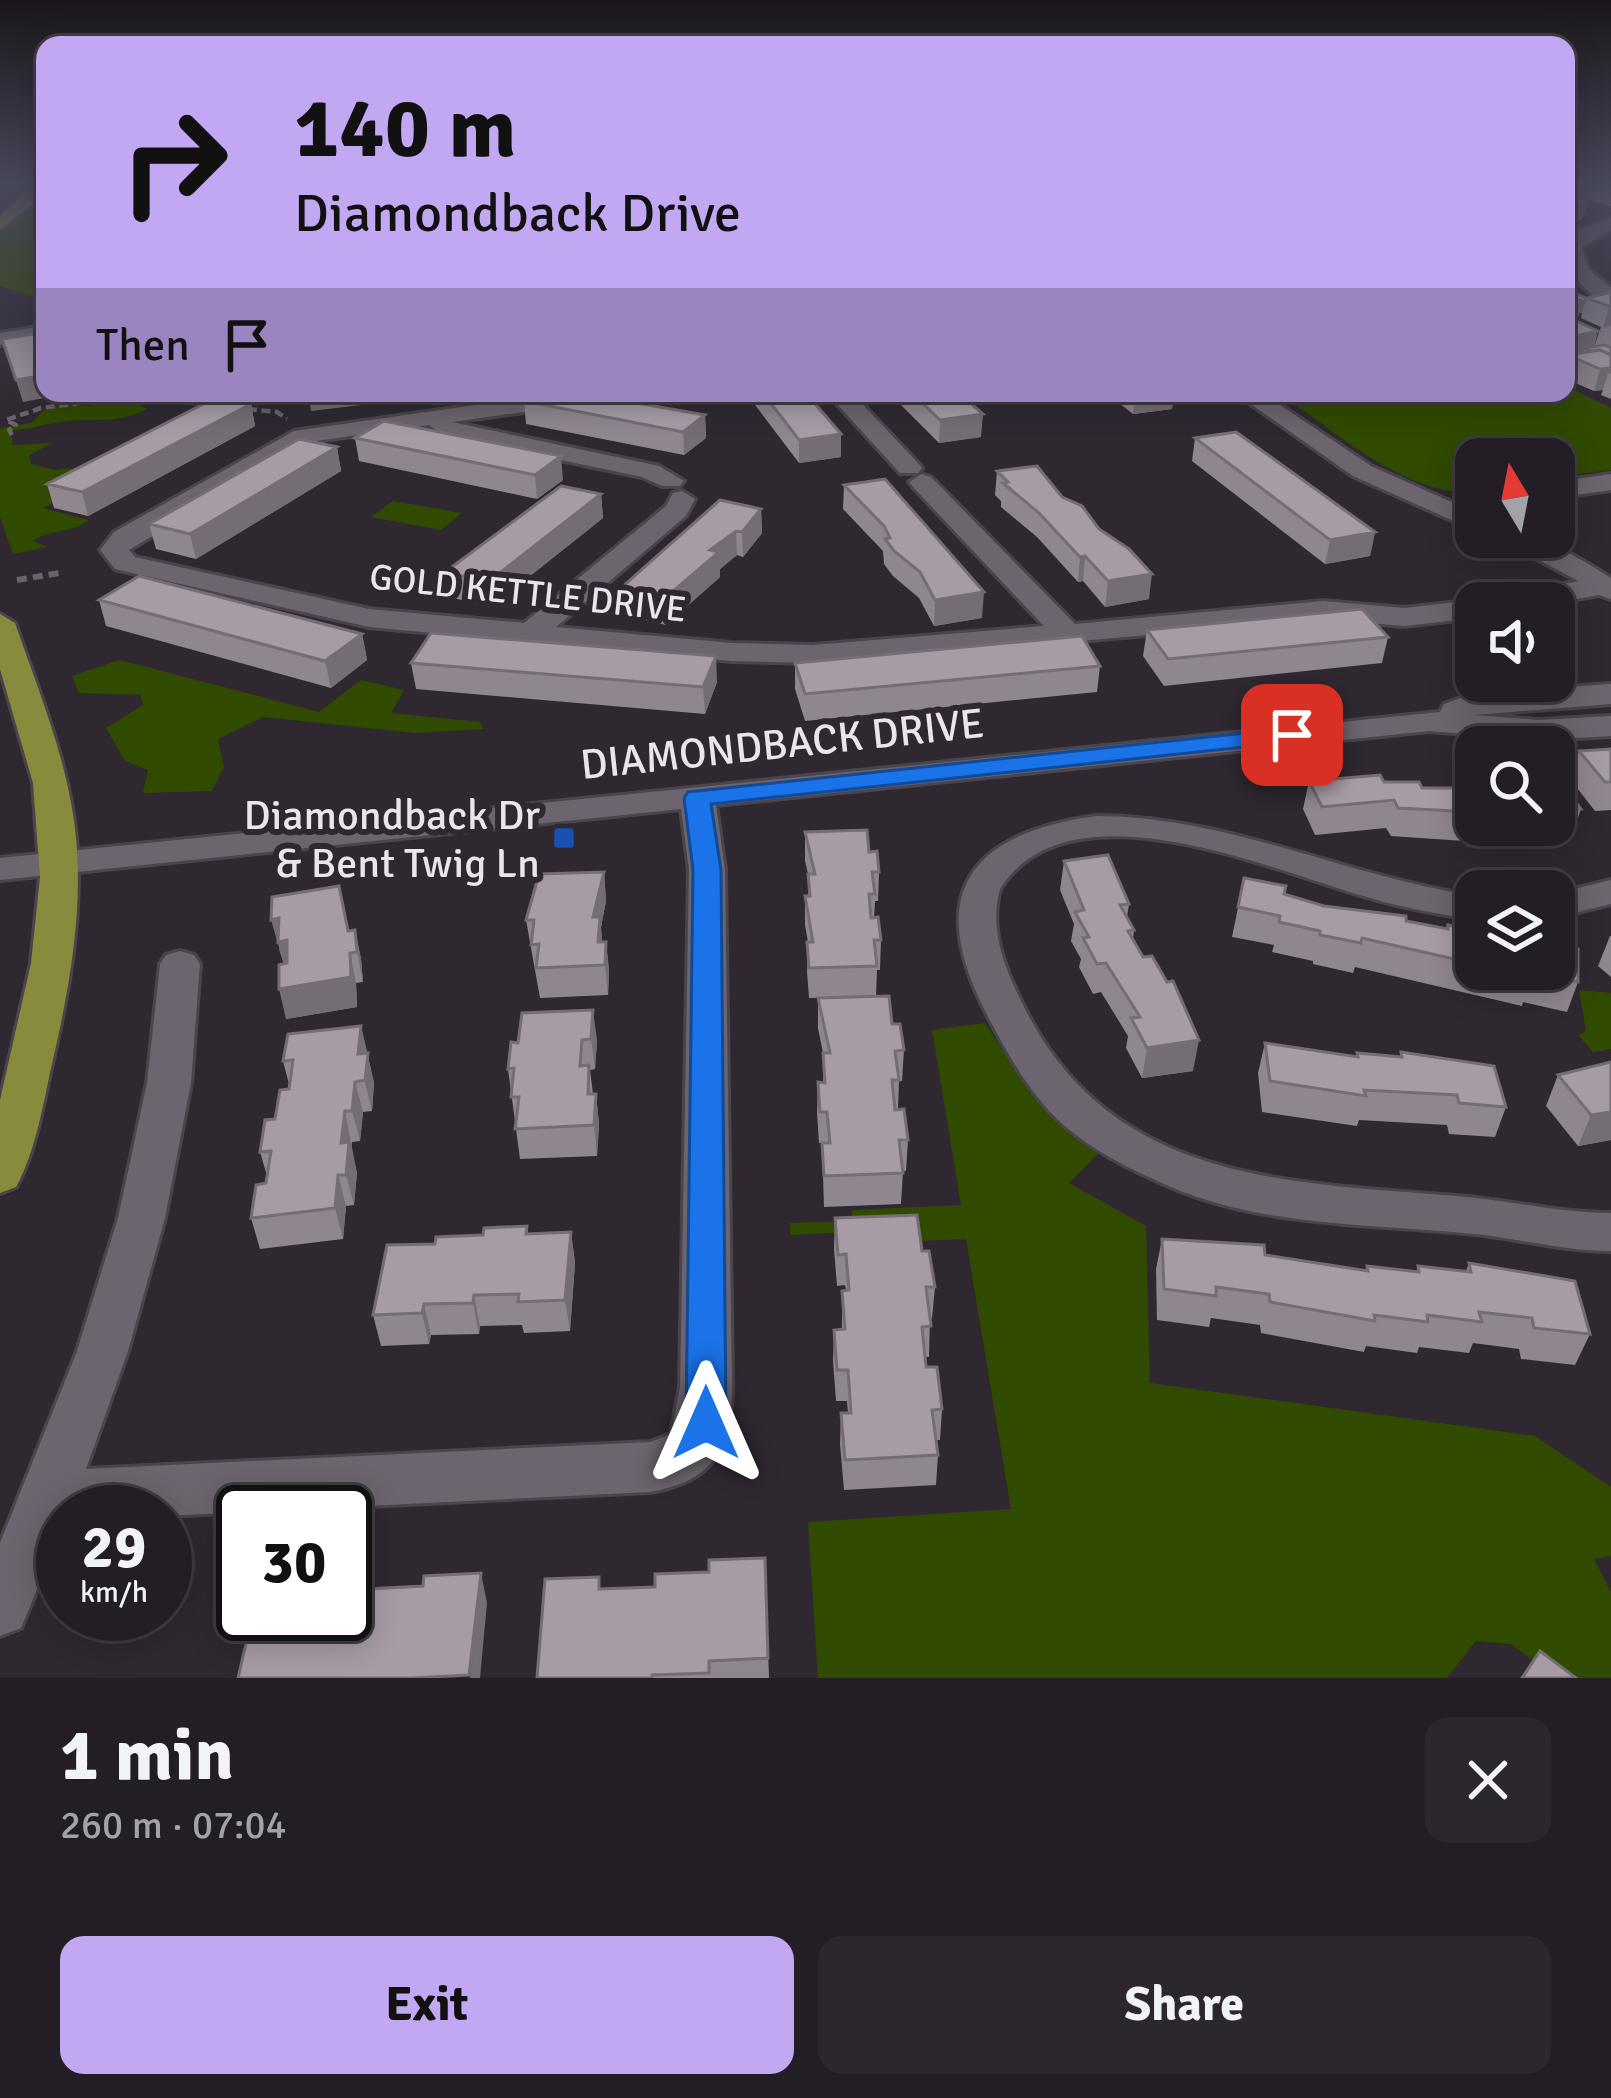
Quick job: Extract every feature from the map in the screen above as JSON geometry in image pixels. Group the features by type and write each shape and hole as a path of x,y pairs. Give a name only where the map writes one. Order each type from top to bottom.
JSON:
{"main road":[{"path":"0,623 52,793 59,863 31,1065 0,1175"}],"street":[{"path":"1575,262 1580,271 1608,288"},
{"path":"1575,294 1608,288"},
{"path":"0,339 36,333"},
{"name":"GOLD KETTLE DRIVE","path":"540,402 315,433 277,447 124,538 113,550 116,557 284,602 369,618 732,652 813,654 1323,610 1404,617 1455,612"},
{"path":"847,402 1066,632"},
{"path":"1260,402 1362,471 1455,513"},
{"path":"433,416 445,429 650,471 676,490 677,510 534,630"},
{"path":"1575,487 1611,482"},
{"path":"1559,558 1608,587"},
{"path":"1575,592 1608,587"},
{"name":"DIAMONDBACK DRIVE","path":"1429,721 1475,703 1611,694"},
{"name":"DIAMONDBACK DRIVE","path":"0,869 1429,721 1539,730 1611,726"},
{"path":"192,1489 650,1467 672,1464 696,1448 704,1433 706,1387 707,916 705,830 697,798"},
{"path":"1455,905 1383,893 1198,836 1113,826 1044,838 1004,861 976,902 975,932 1019,1036 1040,1068 1094,1125 1161,1164 1233,1190 1313,1207 1471,1216 1611,1232"},
{"path":"1575,901 1611,892"},
{"path":"54,1485 142,1212 169,1084 180,964"},
{"path":"0,1608 36,1527"}],"path":[{"path":"188,402 277,412 294,425"},
{"path":"12,435 9,430 16,425 6,420 41,408 80,403"},
{"path":"17,580 59,573"}],"green space":[{"path":"0,261 36,261 36,297 0,286"},
{"path":"1575,390 1611,408 1611,470 1575,474 1575,438 1455,438 1455,491 1423,484 1372,458 1292,402 1575,402"},
{"path":"134,402 147,409 109,420 11,431 13,445 52,443 29,455 31,464 54,470 96,466 84,486 43,508 89,520 33,541 48,547 13,554 0,517 0,428 31,423 48,406"},
{"path":"393,501 462,513 441,530 371,517"},
{"path":"120,660 319,712 361,680 404,690 391,713 480,722 483,729 415,733 263,717 218,739 224,767 212,791 143,793 148,770 125,761 106,728 143,705 141,695 79,693 72,676"},
{"path":"1579,990 1611,993 1611,1049 1593,1052 1578,1035 1586,1031"},
{"path":"985,1023 1032,1095 1099,1153 1069,1183 1146,1226 1150,1383 1535,1436 1611,1487 1611,1556 1594,1559 1611,1592 1611,1678 1532,1678 1540,1666 1511,1644 1476,1641 1447,1678 818,1678 808,1522 1011,1509 966,1239 854,1244 852,1232 790,1235 790,1223 852,1221 852,1210 961,1205 932,1030"}],"building":[{"path":"1611,292 1611,307 1587,298"},
{"path":"1575,320 1598,331 1575,336"},
{"path":"36,333 36,377 16,380 2,339"},
{"path":"1585,348 1611,348 1611,355"},
{"path":"1600,350 1611,355 1611,368 1600,369 1575,354"},
{"path":"207,402 251,404 82,492 47,484"},
{"path":"529,402 631,402 705,415 683,432"},
{"path":"770,402 814,402 841,434 799,440"},
{"path":"921,402 969,402 983,414 940,420"},
{"path":"384,421 561,456 535,475 355,438"},
{"path":"1236,432 1375,532 1330,540 1195,438"},
{"path":"299,439 337,447 190,534 149,524"},
{"path":"1037,466 1062,497 1082,506 1099,529 1129,549 1152,574 1108,581 1003,483 1008,482 997,471"},
{"path":"885,479 984,592 935,600 920,572 885,539 890,538 884,526 844,485"},
{"path":"561,486 601,494 488,582 445,572"},
{"path":"720,500 761,509 742,532 736,531 710,550 719,552 664,599 620,589"},
{"path":"139,576 362,634 325,661 99,600"},
{"path":"1362,609 1388,637 1168,659 1147,630"},
{"path":"431,633 716,656 703,687 411,663"},
{"path":"1082,636 1100,666 805,694 795,663"},
{"path":"1611,749 1611,782 1605,782 1579,751"},
{"path":"1380,775 1384,782 1455,788 1455,811 1398,808 1394,800 1322,807 1309,781"},
{"path":"867,830 869,852 877,851 879,872 872,872 875,894 869,894 871,918 878,917 881,940 874,940 877,966 809,968 807,942 813,942 805,896 810,896 808,874 815,874 805,832"},
{"path":"1108,855 1129,904 1120,905 1134,930 1128,931 1143,957 1152,956 1167,982 1173,981 1199,1040 1147,1048 1131,1018 1140,1017 1106,963 1097,964 1083,938 1089,937 1075,912 1084,910 1064,861"},
{"path":"604,872 593,917 600,917 598,942 606,942 605,965 536,968 539,944 531,945 534,920 526,920 539,874"},
{"path":"1244,878 1286,886 1284,894 1324,906 1455,927 1455,959 1362,938 1361,943 1320,935 1320,931 1279,922 1280,916 1238,907"},
{"path":"339,886 348,931 355,930 357,952 350,953 351,977 279,989 279,965 287,963 287,940 278,942 279,918 271,920 272,897"},
{"path":"1575,948 1578,949 1575,981"},
{"path":"889,996 892,1024 900,1024 904,1050 895,1051 899,1080 892,1080 895,1110 904,1109 908,1140 899,1140 903,1173 824,1176 822,1143 830,1143 827,1112 820,1112 818,1082 825,1083 823,1053 830,1053 818,998"},
{"path":"593,1010 591,1039 582,1040 580,1066 589,1065 588,1094 596,1094 594,1125 515,1129 519,1097 511,1097 514,1068 508,1069 511,1042 518,1043 522,1013"},
{"path":"361,1026 358,1054 368,1053 365,1080 355,1082 352,1111 345,1111 341,1143 349,1142 346,1175 338,1175 335,1208 251,1218 256,1185 266,1183 271,1151 260,1152 265,1120 275,1119 280,1090 289,1089 293,1060 283,1061 288,1034"},
{"path":"1265,1043 1358,1057 1357,1053 1402,1057 1401,1052 1494,1066 1506,1107 1459,1103 1457,1095 1364,1090 1366,1096 1270,1081"},
{"path":"1611,1062 1611,1112 1591,1115 1558,1075"},
{"path":"917,1215 922,1251 929,1251 935,1287 926,1287 931,1326 922,1327 926,1367 937,1367 942,1409 932,1410 938,1455 845,1460 841,1413 851,1413 848,1370 837,1370 834,1330 845,1329 842,1291 849,1290 846,1254 838,1255 835,1218"},
{"path":"527,1226 526,1234 571,1232 565,1300 518,1302 519,1294 474,1295 473,1303 424,1304 422,1313 373,1315 387,1245 435,1244 436,1237 483,1235 484,1228"},
{"path":"1162,1239 1264,1245 1265,1255 1368,1271 1367,1266 1419,1272 1418,1266 1471,1272 1469,1263 1575,1281 1590,1334 1534,1328 1532,1318 1479,1312 1482,1322 1427,1315 1428,1322 1374,1315 1375,1321 1270,1302 1269,1294 1216,1287 1216,1296 1164,1289"},
{"path":"765,1558 768,1658 709,1661 709,1673 652,1678 537,1678 545,1579 599,1577 599,1589 655,1587 655,1574 709,1572 709,1560"},
{"path":"481,1573 469,1675 238,1678 247,1641 372,1641 372,1589 423,1586 424,1576"},
{"path":"1540,1651 1576,1678 1522,1678"}],"place":[{"name":"Diamondback Dr & Bent Twig Ln","path":"564,838"}],"route":[{"path":"706,1423 707,870 697,798 1292,735"}]}
